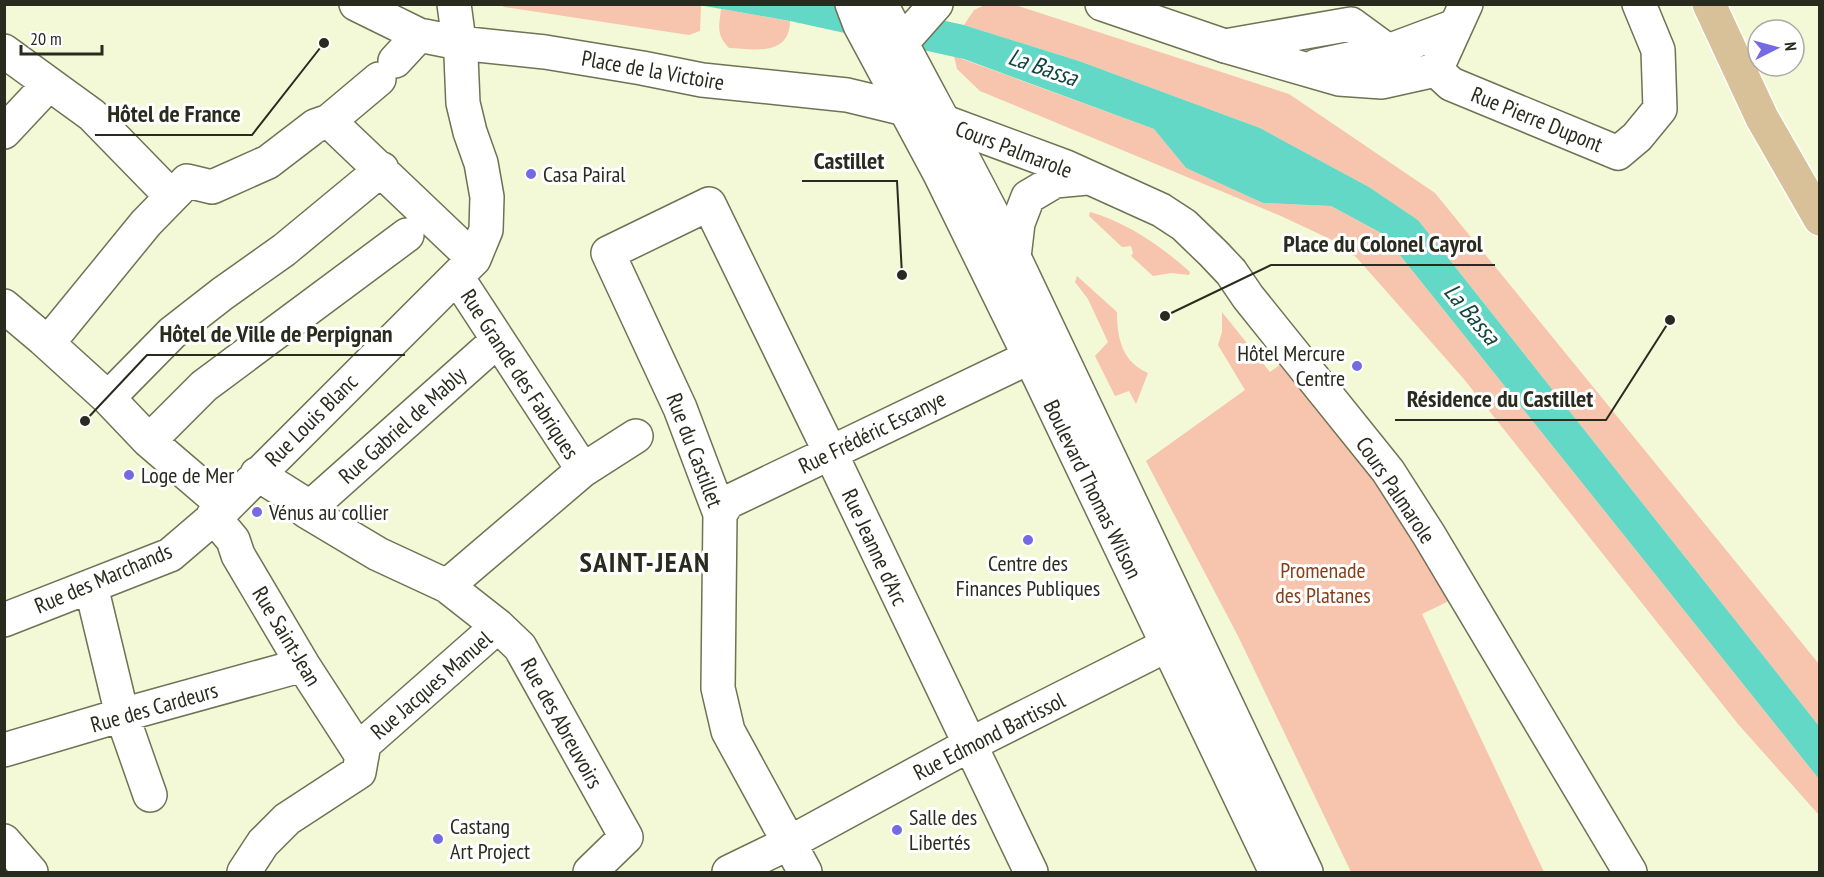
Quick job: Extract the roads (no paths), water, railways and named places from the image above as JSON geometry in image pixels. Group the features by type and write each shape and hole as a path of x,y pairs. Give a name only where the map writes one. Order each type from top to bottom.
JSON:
{"main road":[{"path":"1709,4 1762,118 1820,219"}],"street":[{"name":"Place de la Victoire","path":"356,4 419,35 459,43 545,52 702,80 847,95 904,108"},
{"path":"891,53 896,4"},
{"path":"1102,4 1224,46 1303,69 1339,79 1382,82 1436,70 1460,15"},
{"name":"Rue Pierre Dupont","path":"1436,70 1451,84 1618,153 1637,137 1660,109 1658,50 1639,4"},
{"path":"847,95 891,53 935,5"},
{"path":"454,6 463,103 481,163 487,197 486,231 465,268"},
{"path":"864,11 891,53"},
{"path":"1224,46 1355,14 1388,51"},
{"path":"1303,69 1388,51 1460,15"},
{"path":"48,343 146,223 187,181 212,187 268,162 315,126 329,121 387,70 419,35"},
{"path":"4,51 92,115 171,196"},
{"name":"Boulevard Thomas Wilson","path":"891,53 904,108 940,174 1030,357 1306,873"},
{"name":"Boulevard Thomas Wilson","path":"891,53 941,119 977,182 1014,257 1180,640 1276,873"},
{"path":"4,132 49,84"},
{"name":"Cours Palmarole","path":"904,108 941,119 1066,167 1161,210 1184,225 1231,272 1248,297 1388,471 1429,535 1630,873"},
{"name":"Rue Grande des Fabriques","path":"329,121 382,170 420,226 465,268 498,340 583,470"},
{"path":"108,398 172,333 222,294 285,250 382,170"},
{"name":"Cours Palmarole","path":"1014,257 1018,223 1028,197 1055,181 1087,178"},
{"name":"Rue Jeanne d'Arc","path":"616,272 608,253 709,204 1031,873"},
{"path":"148,441 204,386 420,226"},
{"name":"Rue Louis Blanc","path":"219,512 465,268"},
{"name":"Rue du Castillet","path":"616,272 680,408 720,514 718,688 728,731 805,873"},
{"name":"Rue Saint-Jean","path":"4,306 108,398 219,512 238,555 303,665 363,750"},
{"name":"Rue Gabriel de Mably","path":"306,511 498,340"},
{"name":"Rue Frédéric Escanye","path":"720,514 728,502 1030,357"},
{"name":"Rue Grande des Fabriques","path":"447,586 583,470 636,436"},
{"name":"Rue des Abreuvoirs","path":"257,474 300,501 306,511 378,554 447,586 498,626 520,647 626,837 590,873"},
{"name":"Rue des Marchands","path":"4,620 170,555 219,512"},
{"path":"91,586 122,715 150,795"},
{"name":"Rue Jacques Manuel","path":"244,873 263,843 287,819 359,772 363,750 498,626"},
{"name":"Rue Edmond Bartissol","path":"730,872 789,843 969,745 1180,640"},
{"name":"Rue des Cardeurs","path":"4,750 303,665"},
{"path":"4,841 31,873"}],"water":[{"name":"La Bassa","path":"699,5 872,5 964,25 1079,61 1260,128 1369,187 1418,220 1819,726 1819,779 1383,234 1331,206 1263,203 1186,168 1154,129 964,59 790,21"}],"place":[{"name":"Hôtel de France","path":"324,43"},
{"name":"Casa Pairal","path":"531,174"},
{"name":"Castillet","path":"902,275"},
{"name":"Place du Colonel Cayrol","path":"1165,316"},
{"name":"Résidence du Castillet","path":"1670,320"},
{"name":"Hôtel Mercure Centre","path":"1357,366"},
{"name":"Hôtel de Ville de Perpignan","path":"85,421"},
{"name":"Loge de Mer","path":"129,475"},
{"name":"Vénus au collier","path":"257,512"},
{"name":"Centre des Finances Publiques","path":"1028,540"},
{"name":"Salle des Libertés","path":"897,830"},
{"name":"Castang Art Project","path":"438,839"}],"district":[{"name":"SAINT-JEAN","path":"645,561"}],"park label":[{"name":"Promenade des Platanes","path":"1323,582"}]}
